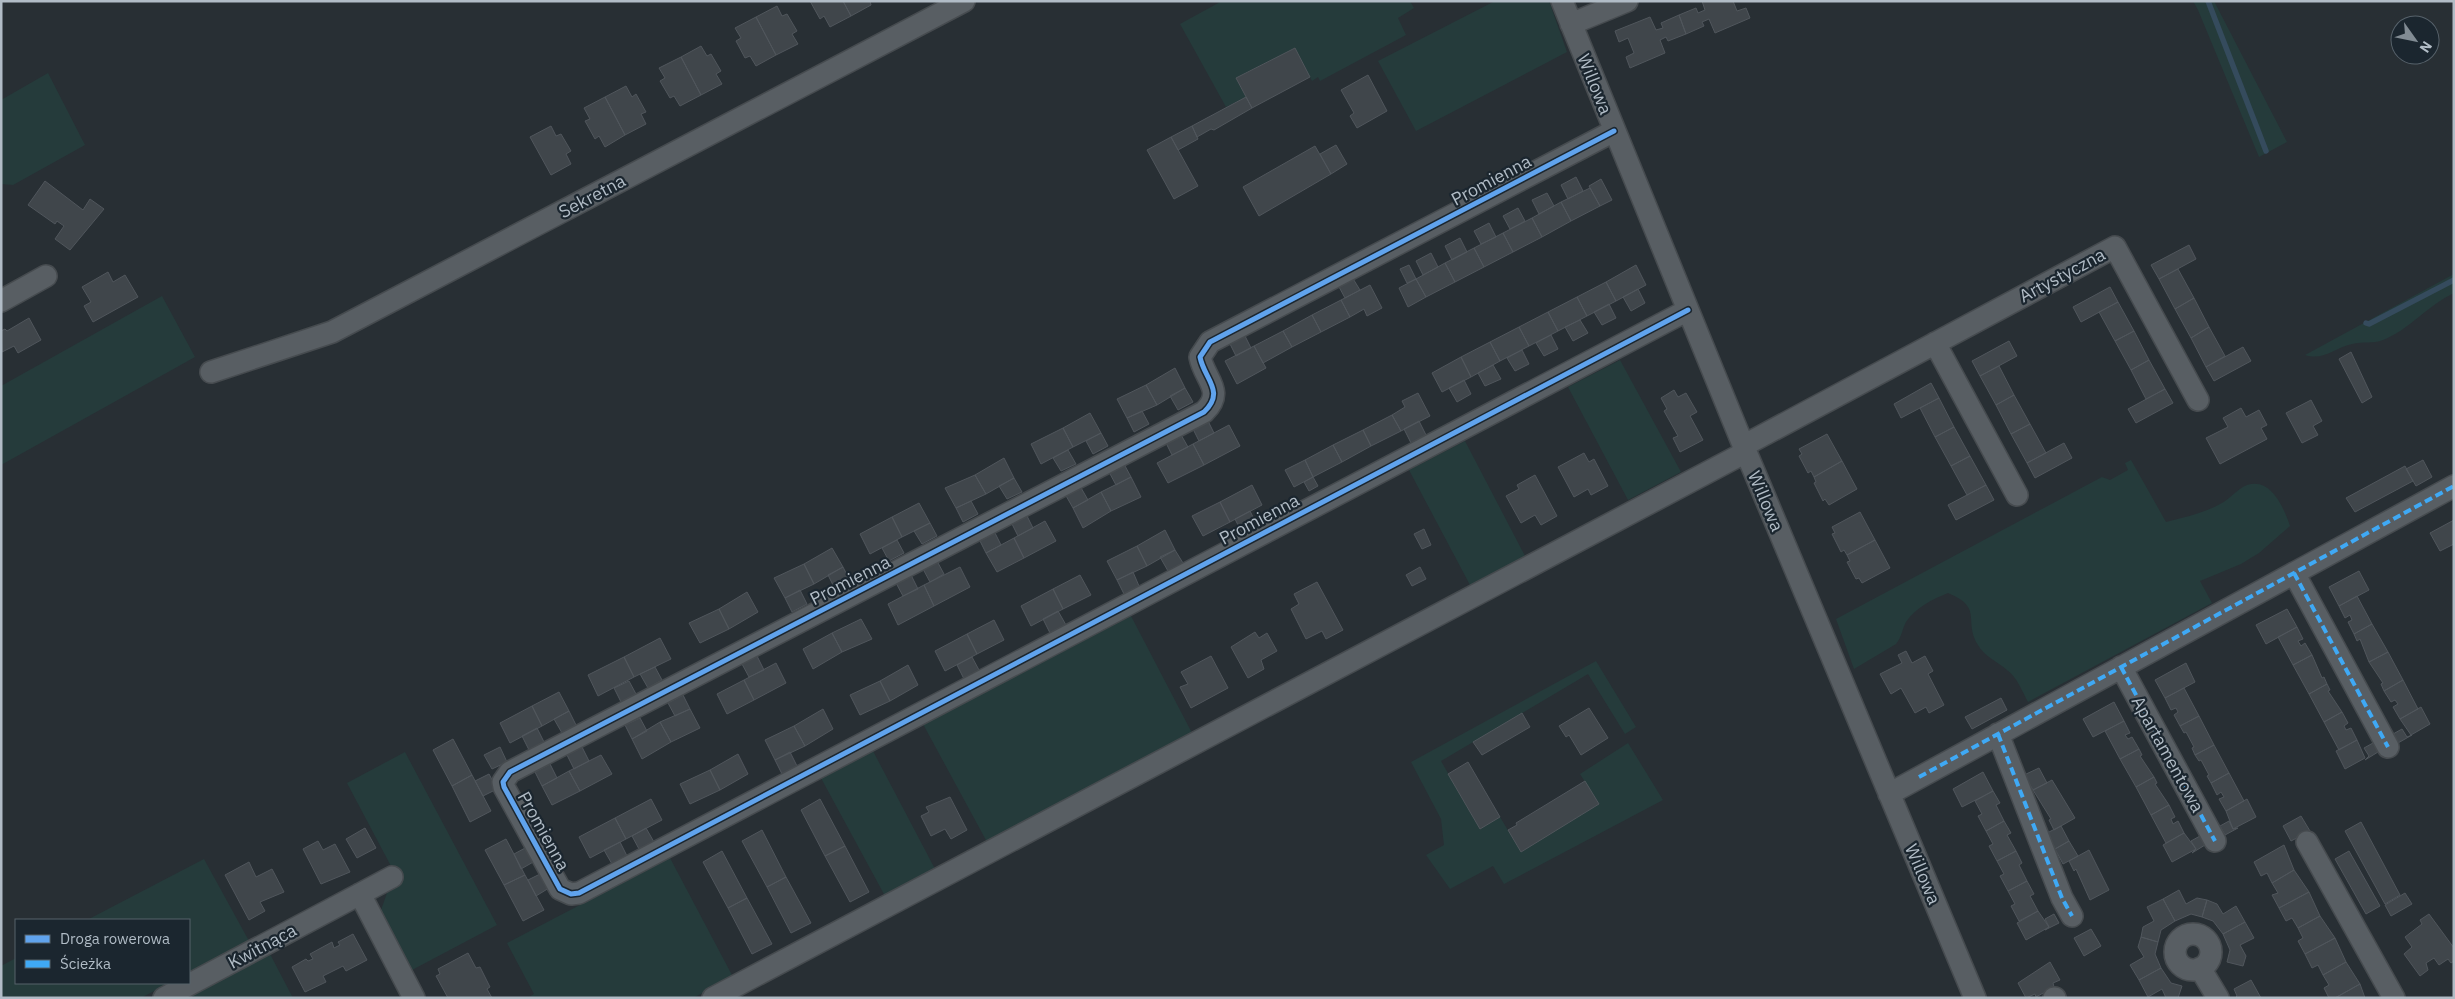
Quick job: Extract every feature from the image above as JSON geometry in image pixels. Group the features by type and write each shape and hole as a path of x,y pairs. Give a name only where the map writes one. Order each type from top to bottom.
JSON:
{"street":[{"name":"Sekretna","path":"212,372 332,332 964,1"},
{"name":"Willowa","path":"1562,1 1744,449 1975,998"},
{"path":"1571,24 1627,1"},
{"name":"Promienna","path":"1614,131 1210,342 1200,357 1214,392 1213,401 1204,412 510,772 503,782 504,787 560,889 571,894 579,893 1688,310"},
{"name":"Artystyczna","path":"713,998 1744,449 1935,343 2115,247 2198,400"},
{"path":"1,301 46,276"},
{"path":"1935,343 2017,494"},
{"path":"1889,794 2454,486"},
{"path":"2294,574 2388,747"},
{"name":"Apartamentowa","path":"2120,667 2215,841"},
{"path":"1998,734 2062,898 2072,916"},
{"path":"2307,842 2394,998"},
{"name":"Kwitnąca","path":"164,998 392,877"},
{"path":"360,894 414,998"},
{"path":"2200,968 2218,998"}],"green space":[{"path":"1222,1 1410,1 1414,8 1398,18 1406,35 1320,81 1318,77 1312,81 1295,48 1236,78 1246,97 1226,107 1180,24"},
{"path":"1495,1 1549,1 1567,52 1416,131 1378,61"},
{"path":"2193,1 2214,1 2287,142 2259,157"},
{"path":"48,73 85,145 13,185 1,184 1,100"},
{"path":"2454,274 2454,293 2392,336 2379,341 2352,344 2323,355 2305,355"},
{"path":"162,296 195,357 1,465 1,386"},
{"path":"1620,360 1681,472 1628,500 1568,387"},
{"path":"1465,441 1525,556 1470,585 1409,470"},
{"path":"2131,460 2166,522 2209,509 2225,501 2243,487 2255,484 2270,490 2275,496 2290,526 2259,553 2241,564 2200,581 2212,603 2028,702 2014,676 1987,656 1978,645 1972,628 1971,615 1966,604 1948,593 1930,601 1914,612 1906,622 1900,639 1896,644 1854,669 1836,619 2102,477 2110,480 2128,470 2125,463"},
{"path":"1131,616 1192,733 987,842 923,724"},
{"path":"1596,661 1636,727 1625,734 1588,674 1441,761 1480,829 1500,817 1521,852 1599,804 1580,774 1628,743 1663,800 1504,884 1493,866 1450,889 1426,855 1444,845 1441,819 1411,762"},
{"path":"873,751 935,869 885,896 821,778"},
{"path":"405,752 497,925 412,970 381,910 387,893 401,885 347,783"},
{"path":"670,858 733,977 693,998 527,998 534,994 507,943"},
{"path":"204,859 249,941 190,972 190,919 89,919"},
{"path":"270,954 293,998 188,998"},
{"path":"15,959 15,984 167,984 141,998 1,998 1,966"}],"building":[{"path":"810,1 843,1 851,16 830,27 824,16 820,19"},
{"path":"843,1 870,1 871,5 851,16"},
{"path":"1702,1 1733,1 1737,11 1746,8 1750,18 1715,33 1709,19 1702,22 1704,26 1686,34 1679,15 1696,8 1698,13 1705,10"},
{"path":"777,6 782,16 787,14 797,31 792,34 798,44 776,55 756,17"},
{"path":"1679,15 1686,34 1668,41 1666,37 1660,40 1665,53 1630,68 1626,57 1634,53 1628,38 1619,42 1615,31 1650,17 1656,30 1663,28 1661,23"},
{"path":"756,17 776,55 756,66 750,56 745,58 736,41 741,38 735,28"},
{"path":"701,46 707,56 711,54 721,71 716,74 722,84 701,95 681,57"},
{"path":"1295,48 1310,77 1252,108 1236,78"},
{"path":"681,57 701,95 680,106 674,96 670,98 660,81 665,78 659,68"},
{"path":"1368,75 1387,111 1357,128 1350,116 1354,113 1341,90"},
{"path":"626,86 632,97 636,94 646,112 641,114 646,124 625,135 605,97"},
{"path":"605,97 625,135 605,147 599,136 595,139 585,121 590,119 584,108"},
{"path":"1246,97 1252,108 1214,130 1211,129 1197,137 1192,126"},
{"path":"551,126 556,136 561,134 571,151 566,154 571,164 551,175 530,137"},
{"path":"1192,126 1198,139 1178,150 1171,137"},
{"path":"1171,137 1198,186 1174,199 1147,150"},
{"path":"1336,145 1347,164 1331,174 1320,154"},
{"path":"1315,146 1331,174 1259,216 1243,187"},
{"path":"1576,177 1583,191 1568,199 1561,185"},
{"path":"1601,179 1612,200 1600,206 1589,186"},
{"path":"45,181 83,210 90,199 104,209 70,250 55,239 64,226 57,221 55,224 28,205"},
{"path":"1590,188 1600,206 1571,221 1561,202"},
{"path":"1547,193 1554,206 1539,214 1532,200"},
{"path":"1561,202 1571,221 1542,237 1532,218"},
{"path":"1518,208 1525,221 1510,229 1503,216"},
{"path":"1532,218 1542,237 1513,252 1503,233"},
{"path":"1489,223 1496,237 1481,244 1474,231"},
{"path":"1503,233 1513,252 1484,267 1474,248"},
{"path":"1460,238 1467,252 1452,260 1445,246"},
{"path":"2189,245 2196,259 2159,279 2151,265"},
{"path":"1474,248 1484,267 1455,282 1445,263"},
{"path":"1431,253 1438,267 1423,275 1416,261"},
{"path":"1445,263 1455,282 1426,297 1416,279"},
{"path":"1409,265 1416,279 1407,283 1400,269"},
{"path":"1636,265 1646,285 1616,301 1606,282"},
{"path":"2178,269 2194,298 2175,309 2159,279"},
{"path":"108,272 113,282 125,275 138,297 93,322 84,306 91,302 82,287"},
{"path":"1352,277 1360,290 1345,298 1338,285"},
{"path":"1416,279 1426,297 1408,307 1399,288"},
{"path":"1606,282 1616,301 1587,316 1577,297"},
{"path":"1370,285 1382,308 1367,316 1364,309 1350,317 1341,300"},
{"path":"2110,287 2118,302 2081,322 2073,307"},
{"path":"1638,289 1645,303 1631,311 1623,297"},
{"path":"1577,297 1587,316 1558,331 1548,312"},
{"path":"2194,298 2209,327 2191,338 2175,309"},
{"path":"1341,300 1350,317 1321,332 1312,315"},
{"path":"2118,302 2134,331 2115,341 2099,312"},
{"path":"1609,304 1616,318 1602,325 1594,312"},
{"path":"1548,312 1558,331 1529,346 1519,327"},
{"path":"1312,315 1321,332 1292,347 1283,331"},
{"path":"29,318 41,340 18,353 14,346 2,352 1,331 5,329 7,331"},
{"path":"1580,320 1588,333 1573,341 1565,327"},
{"path":"1519,327 1529,346 1500,361 1490,342"},
{"path":"2209,327 2225,356 2206,367 2191,338"},
{"path":"1283,331 1292,347 1263,363 1254,346"},
{"path":"2134,331 2149,360 2131,370 2115,341"},
{"path":"1244,334 1251,348 1236,356 1229,342"},
{"path":"1551,335 1558,349 1544,356 1536,343"},
{"path":"2009,341 2017,356 1980,376 1972,361"},
{"path":"1490,342 1500,361 1471,377 1461,357"},
{"path":"1254,346 1266,368 1237,384 1225,361"},
{"path":"2243,347 2251,361 2214,381 2206,367"},
{"path":"1522,350 1529,364 1515,371 1507,358"},
{"path":"2351,352 2372,397 2362,403 2339,359"},
{"path":"1461,357 1471,377 1442,392 1432,373"},
{"path":"2149,360 2165,389 2146,399 2131,370"},
{"path":"1493,365 1501,379 1485,386 1478,373"},
{"path":"1999,366 2014,395 1996,405 1980,376"},
{"path":"1175,368 1185,388 1157,405 1146,385"},
{"path":"1464,380 1471,394 1457,402 1449,388"},
{"path":"1931,383 1939,398 1901,418 1894,404"},
{"path":"1146,385 1157,405 1127,418 1117,399"},
{"path":"1185,388 1193,402 1178,410 1170,396"},
{"path":"2165,389 2173,403 2136,423 2128,409"},
{"path":"1674,390 1678,397 1686,393 1697,412 1690,416 1703,440 1680,452 1673,438 1678,436 1664,411 1667,409 1661,398"},
{"path":"1418,393 1430,416 1401,431 1392,415 1405,407 1402,401"},
{"path":"2014,395 2030,424 2011,434 1996,405"},
{"path":"1939,398 1954,427 1935,437 1920,408"},
{"path":"2311,400 2322,421 2313,426 2318,435 2302,443 2286,413"},
{"path":"2241,408 2246,417 2259,410 2267,425 2261,428 2267,439 2220,464 2206,438 2228,427 2223,418"},
{"path":"1142,411 1149,424 1134,432 1127,418"},
{"path":"1090,413 1101,433 1073,447 1063,428"},
{"path":"1392,415 1401,431 1371,446 1363,430"},
{"path":"1207,419 1214,433 1199,441 1192,427"},
{"path":"1419,421 1426,435 1411,443 1404,429"},
{"path":"2030,424 2046,453 2027,463 2011,434"},
{"path":"1229,425 1240,446 1204,465 1193,444"},
{"path":"1954,427 1970,456 1951,466 1935,437"},
{"path":"1063,428 1073,447 1041,464 1031,444"},
{"path":"1363,430 1371,446 1342,462 1333,445"},
{"path":"1101,433 1108,446 1093,454 1086,441"},
{"path":"1180,433 1188,447 1172,455 1165,441"},
{"path":"1827,434 1842,461 1814,477 1811,471 1808,473 1799,456 1802,454 1799,449"},
{"path":"2064,443 2072,458 2035,478 2027,463"},
{"path":"1193,444 1204,465 1168,483 1157,463"},
{"path":"1333,445 1342,462 1313,477 1305,460"},
{"path":"1068,450 1076,464 1061,471 1053,458"},
{"path":"1584,453 1589,462 1594,459 1608,486 1591,495 1588,489 1574,497 1558,467"},
{"path":"1970,456 1986,485 1967,495 1951,466"},
{"path":"1004,458 1014,478 986,494 975,475"},
{"path":"1305,460 1313,477 1294,487 1285,470"},
{"path":"2423,460 2432,477 2416,486 2406,469"},
{"path":"1842,461 1857,489 1829,505 1825,499 1823,501 1814,483 1816,482 1814,477"},
{"path":"1124,464 1131,477 1116,485 1109,472"},
{"path":"2405,466 2413,481 2355,512 2346,498"},
{"path":"975,475 986,494 956,508 945,488"},
{"path":"1535,475 1557,516 1541,525 1535,515 1521,523 1506,496 1519,489 1517,485"},
{"path":"1131,477 1141,497 1111,511 1101,492"},
{"path":"1313,477 1318,486 1309,491 1304,482"},
{"path":"1014,478 1022,492 1007,499 999,486"},
{"path":"1252,485 1262,505 1230,522 1220,502"},
{"path":"1986,485 1994,500 1956,520 1948,505"},
{"path":"1080,486 1088,500 1073,508 1065,494"},
{"path":"1101,492 1111,511 1083,528 1073,508"},
{"path":"971,501 978,514 963,522 956,508"},
{"path":"1220,502 1230,522 1203,536 1192,516"},
{"path":"919,503 930,523 902,537 892,517"},
{"path":"1250,511 1257,525 1242,533 1235,519"},
{"path":"1860,512 1875,540 1847,555 1844,550 1841,552 1832,534 1835,533 1832,527"},
{"path":"1026,514 1033,528 1018,536 1011,522"},
{"path":"892,517 902,537 870,554 860,534"},
{"path":"2454,520 2454,544 2440,551 2430,533"},
{"path":"1045,521 1056,541 1024,558 1014,538"},
{"path":"930,523 937,536 922,544 914,531"},
{"path":"1424,529 1431,545 1422,549 1414,534"},
{"path":"1165,530 1175,550 1147,566 1137,546"},
{"path":"994,531 1001,545 986,553 979,539"},
{"path":"1014,538 1024,558 997,572 986,553"},
{"path":"897,540 904,553 889,561 882,548"},
{"path":"1875,540 1890,568 1862,583 1859,578 1856,579 1847,562 1850,561 1847,555"},
{"path":"1137,546 1147,566 1117,580 1107,561"},
{"path":"832,548 843,567 814,584 804,564"},
{"path":"1175,550 1183,563 1168,571 1160,557"},
{"path":"937,561 944,574 930,582 923,569"},
{"path":"804,564 814,584 785,598 774,578"},
{"path":"843,567 850,581 835,589 828,575"},
{"path":"960,567 970,587 934,606 924,585"},
{"path":"1420,567 1426,579 1412,586 1406,575"},
{"path":"2359,571 2369,590 2339,606 2329,587"},
{"path":"1133,572 1139,586 1124,594 1117,580"},
{"path":"911,575 918,589 903,596 896,583"},
{"path":"1080,575 1091,595 1063,609 1053,589"},
{"path":"1317,582 1343,630 1326,639 1322,631 1306,639 1291,609 1299,604 1294,594"},
{"path":"924,585 934,606 898,625 888,604"},
{"path":"1053,589 1063,609 1031,626 1021,606"},
{"path":"800,590 807,604 792,612 785,598"},
{"path":"747,592 758,612 729,629 719,609"},
{"path":"2357,596 2372,624 2354,634 2348,622 2352,620 2350,615 2345,618 2339,606"},
{"path":"719,609 729,629 700,643 689,623"},
{"path":"2287,609 2297,627 2266,644 2256,625"},
{"path":"1058,611 1066,625 1050,633 1043,619"},
{"path":"861,619 872,639 842,652 832,633"},
{"path":"994,620 1004,640 977,654 967,634"},
{"path":"2372,624 2388,652 2369,662 2360,639 2357,641 2354,634"},
{"path":"2297,627 2303,639 2298,641 2301,646 2305,643 2312,655 2293,665 2278,637"},
{"path":"1255,632 1259,638 1267,633 1277,651 1261,660 1264,669 1248,678 1231,647"},
{"path":"832,633 842,652 813,669 803,649"},
{"path":"967,634 977,654 945,671 935,651"},
{"path":"660,638 671,659 634,677 624,657"},
{"path":"1906,651 1912,663 1925,656 1933,671 1928,674 1944,705 1929,713 1926,707 1915,713 1901,688 1891,694 1880,674 1902,663 1898,655"},
{"path":"2388,652 2403,680 2384,691 2381,684 2383,683 2369,662"},
{"path":"2312,655 2322,678 2324,677 2327,684 2309,694 2293,665"},
{"path":"757,656 764,670 749,677 742,664"},
{"path":"1211,656 1228,688 1191,708 1180,687 1188,684 1181,672"},
{"path":"624,657 634,677 598,696 588,675"},
{"path":"972,657 979,670 964,679 957,665"},
{"path":"776,663 786,683 754,700 744,680"},
{"path":"2186,663 2195,682 2165,698 2155,680"},
{"path":"908,665 918,685 890,701 880,681"},
{"path":"655,667 662,680 648,688 640,674"},
{"path":"744,680 754,700 727,714 717,694"},
{"path":"2403,680 2418,709 2400,719 2393,707 2398,704 2395,700 2391,702 2384,691"},
{"path":"629,681 636,694 621,702 614,688"},
{"path":"880,681 890,701 860,715 850,695"},
{"path":"2327,684 2330,690 2328,691 2342,712 2324,722 2309,694"},
{"path":"2184,688 2199,716 2180,726 2174,715 2178,712 2176,708 2171,710 2165,698"},
{"path":"559,692 569,711 542,726 532,706"},
{"path":"683,695 690,709 675,716 668,703"},
{"path":"2001,698 2007,710 1972,729 1965,717"},
{"path":"2114,702 2124,721 2093,737 2083,719"},
{"path":"532,706 542,726 510,743 500,723"},
{"path":"2421,707 2430,724 2411,735 2400,719"},
{"path":"1589,708 1608,738 1581,755 1569,735 1566,737 1559,726"},
{"path":"690,709 700,728 671,742 660,722"},
{"path":"823,709 833,729 805,746 794,726"},
{"path":"569,711 576,725 562,733 554,719"},
{"path":"2342,712 2348,723 2344,726 2346,730 2351,728 2357,740 2339,750 2324,722"},
{"path":"1522,713 1530,727 1482,755 1473,742"},
{"path":"2199,716 2214,745 2195,755 2192,748 2194,747 2186,732 2184,733 2180,726"},
{"path":"640,718 647,731 632,739 625,725"},
{"path":"2124,721 2130,733 2125,735 2128,739 2132,737 2139,749 2120,759 2105,731"},
{"path":"660,722 671,742 642,759 632,739"},
{"path":"794,726 805,746 775,760 765,740"},
{"path":"537,728 544,742 529,750 522,736"},
{"path":"2402,729 2407,737 2412,735 2398,743 2393,734"},
{"path":"453,739 472,775 452,786 433,750"},
{"path":"2357,740 2365,758 2345,769 2336,751"},
{"path":"2373,743 2378,752 2365,760 2369,756 2364,748"},
{"path":"2214,745 2229,773 2211,783 2201,760 2199,761 2195,755"},
{"path":"500,747 507,762 492,769 484,755"},
{"path":"582,747 589,761 574,769 567,755"},
{"path":"2139,749 2142,755 2140,756 2154,777 2136,787 2120,759"},
{"path":"790,752 797,766 782,774 775,760"},
{"path":"738,754 748,774 720,790 710,770"},
{"path":"601,755 612,774 580,791 569,771"},
{"path":"1468,762 1500,817 1480,829 1448,774"},
{"path":"550,764 557,778 542,786 535,772"},
{"path":"2039,768 2047,783 2033,790 2024,775"},
{"path":"710,770 720,790 690,804 680,784"},
{"path":"569,771 580,791 552,805 542,786"},
{"path":"1983,772 1993,791 1962,807 1953,789"},
{"path":"2229,773 2244,801 2226,811 2219,799 2224,797 2221,792 2217,795 2211,783"},
{"path":"489,774 497,789 483,796 475,781"},
{"path":"472,775 491,811 470,822 452,786"},
{"path":"2154,777 2157,783 2155,784 2169,805 2151,815 2136,787"},
{"path":"2052,780 2075,818 2054,830 2049,820 2051,819 2033,790"},
{"path":"1585,781 1599,804 1521,852 1508,830 1517,825 1516,823"},
{"path":"1993,791 2000,803 1996,805 2004,821 1986,831 1978,816 1982,814 1975,801"},
{"path":"950,797 967,830 951,839 945,829 931,836 921,816 929,812 926,807"},
{"path":"651,799 662,820 626,839 615,818"},
{"path":"820,799 845,846 825,856 801,810"},
{"path":"2247,799 2256,817 2233,829 2226,811"},
{"path":"2169,805 2175,817 2171,819 2173,824 2178,821 2184,833 2166,843 2151,815"},
{"path":"2301,816 2310,831 2291,841 2283,826"},
{"path":"615,818 626,839 590,858 579,837"},
{"path":"2004,821 2011,833 2007,835 2016,851 1997,861 1989,846 1993,844 1986,831"},
{"path":"2229,821 2233,829 2238,828 2225,835 2220,826"},
{"path":"2361,822 2400,895 2385,904 2345,831"},
{"path":"2061,826 2069,841 2055,849 2047,833"},
{"path":"365,828 376,848 357,858 346,839"},
{"path":"646,828 654,842 639,849 632,836"},
{"path":"762,830 786,877 767,887 742,841"},
{"path":"2184,833 2196,849 2172,862 2163,845"},
{"path":"2200,836 2205,845 2192,853 2196,849 2191,841"},
{"path":"506,839 525,875 504,885 485,850"},
{"path":"318,841 323,850 335,844 350,872 321,884 303,849"},
{"path":"2069,841 2078,856 2063,864 2055,849"},
{"path":"620,842 627,856 612,864 604,850"},
{"path":"2284,845 2294,870 2272,883 2267,873 2261,876 2254,862"},
{"path":"845,846 869,892 850,902 825,856"},
{"path":"527,847 535,861 521,869 514,854"},
{"path":"2089,850 2109,890 2090,900 2076,869 2074,871 2069,861"},
{"path":"722,851 747,898 728,908 703,862"},
{"path":"2016,851 2022,863 2019,865 2027,881 2008,891 2000,876 2004,874 1997,861"},
{"path":"2349,851 2380,906 2366,914 2335,859"},
{"path":"249,862 256,877 272,869 284,892 260,902 265,911 249,920 225,875"},
{"path":"2294,870 2309,892 2279,908 2272,895 2278,893 2272,883"},
{"path":"542,873 549,888 536,896 528,880"},
{"path":"525,875 544,910 523,921 504,885"},
{"path":"786,877 811,923 791,933 767,887"},
{"path":"2027,881 2034,894 2030,896 2038,911 2019,921 2011,906 2015,904 2008,891"},
{"path":"2179,890 2186,904 2197,898 2207,900 2202,917 2191,914 2175,921 2163,899"},
{"path":"2309,892 2320,916 2298,928 2292,918 2286,921 2279,908"},
{"path":"2405,893 2412,904 2391,916 2385,905"},
{"path":"747,898 772,944 752,954 728,908"},
{"path":"2163,899 2175,921 2161,930 2158,942 2141,937 2143,927 2154,921 2147,907"},
{"path":"2207,900 2217,904 2223,914 2236,906 2245,922 2223,934 2213,921 2202,917"},
{"path":"2038,911 2049,927 2026,940 2017,923"},
{"path":"2054,914 2059,923 2045,930 2049,927 2045,919"},
{"path":"2429,914 2454,948 2454,961 2451,963 2448,959 2439,965 2434,958 2426,963 2428,970 2420,976 2404,954 2412,947 2405,937 2422,924 2420,920"},
{"path":"2320,916 2335,938 2305,954 2298,941 2303,938 2298,928"},
{"path":"2245,922 2254,938 2240,945 2246,956 2243,966 2227,962 2230,950 2223,934"},
{"path":"2091,929 2101,946 2084,956 2074,938"},
{"path":"353,934 367,960 346,971 343,966 323,976 326,982 305,992 292,967 306,959 308,961 313,959 310,954 332,942 334,948 340,945 338,942"},
{"path":"2141,937 2158,942 2155,954 2161,968 2139,980 2130,965 2144,957 2138,947"},
{"path":"2335,938 2346,962 2323,975 2318,965 2312,968 2305,954"},
{"path":"468,953 476,968 480,967 490,987 487,989 492,998 448,998 436,976 440,974 438,969"},
{"path":"2050,962 2060,980 2053,983 2054,987 2036,997 2035,994 2026,998 2018,983"},
{"path":"2346,962 2360,984 2335,998 2329,998 2324,988 2329,985 2323,975"},
{"path":"2161,968 2171,983 2182,986 2178,998 2166,998 2162,989 2148,997 2139,980"},
{"path":"2251,980 2261,998 2235,998 2237,996 2234,989"},
{"path":"2360,984 2365,998 2335,998"}],"waterway":[{"path":"2208,1 2266,151"},
{"path":"2366,323 2369,324 2454,280"}],"marked path":[{"path":"1919,777 2454,486"},
{"path":"2294,573 2388,747"},
{"path":"2121,667 2215,841"},
{"path":"1998,734 2062,898 2072,916"}],"cycle path":[{"path":"1614,131 1210,342 1200,357 1213,391 1213,398 1204,412 510,772 503,782 504,787 560,889 571,894 579,893 1688,310"}]}
